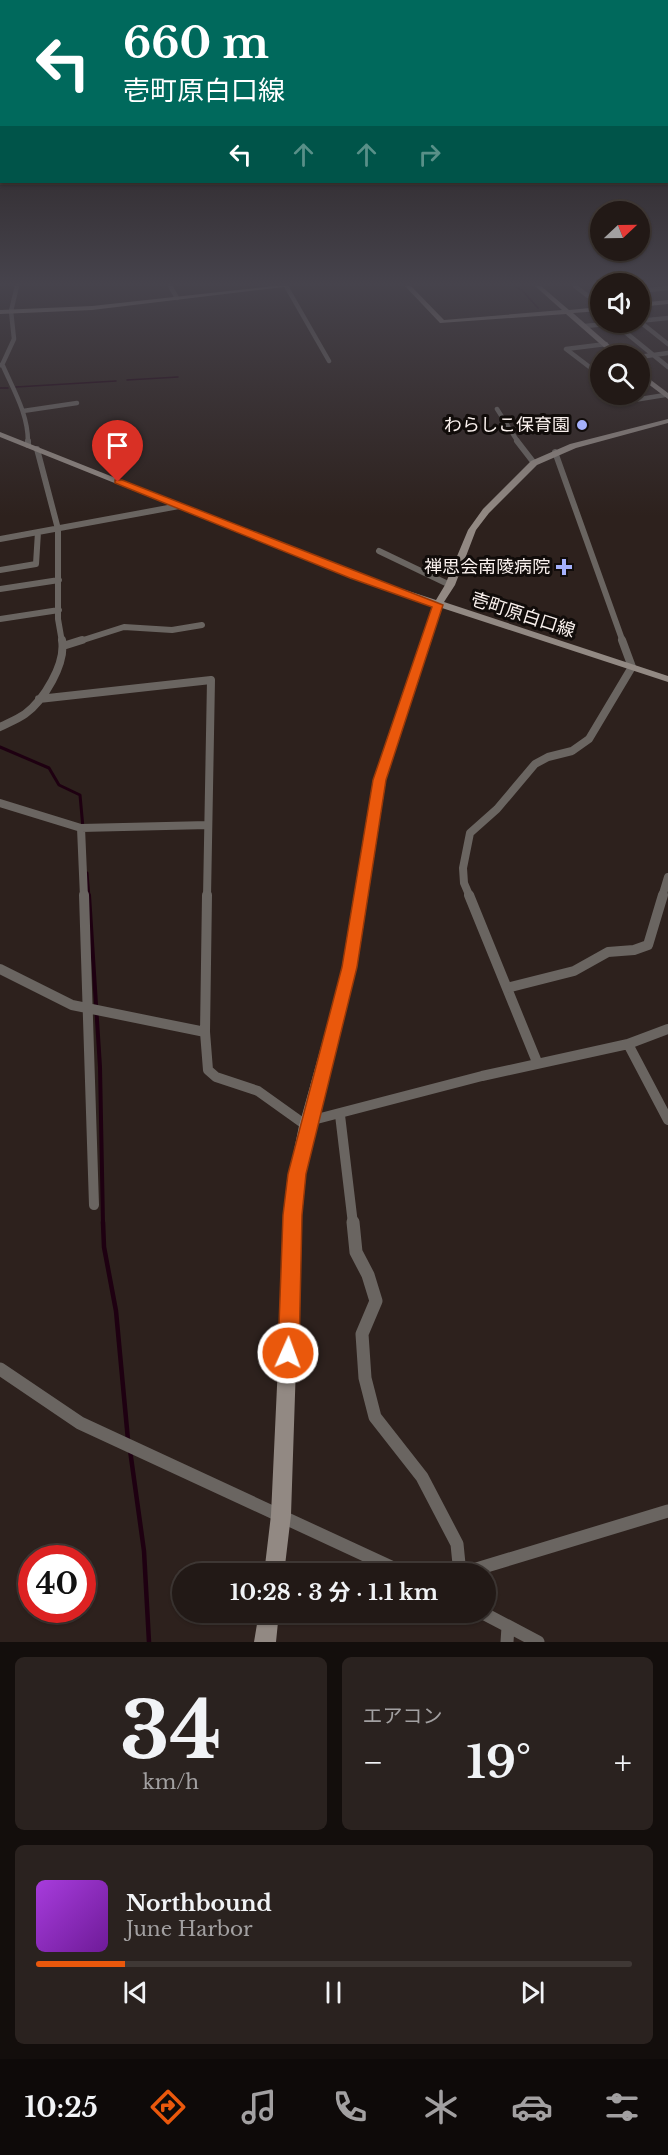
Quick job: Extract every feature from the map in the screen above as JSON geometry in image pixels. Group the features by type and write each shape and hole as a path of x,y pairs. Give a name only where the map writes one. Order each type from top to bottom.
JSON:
{"street":[{"path":"0,727 26,712 39,699 60,665 63,646 59,610 58,529 32,447 28,425 1,365"},
{"path":"650,382 667,396"},
{"path":"650,398 667,396"},
{"path":"23,411 77,403"},
{"path":"497,409 524,452 534,463"},
{"path":"275,1563 281,1515 292,1215 297,1174 308,1123 350,967 380,780 438,605 450,585 479,521 534,463 555,452 668,421"},
{"name":"壱町原白口線","path":"0,434 354,576 668,679"},
{"path":"537,1062 464,883 463,868 470,833 497,808 535,764 548,757 572,751 589,739 632,667 555,452"},
{"path":"0,539 179,506"},
{"path":"0,570 36,564 38,532"},
{"path":"379,551 450,585"},
{"path":"0,590 59,580"},
{"path":"0,619 59,610"},
{"path":"63,646 124,627 172,630 202,625"},
{"path":"39,699 211,680 205,1032 208,1070 216,1077 258,1091 308,1123 537,1062 627,1044 668,1029"},
{"path":"0,803 81,828 208,825"},
{"path":"81,828 90,1011 94,1205"},
{"path":"507,988 574,971 608,952 634,950 648,945 668,877"},
{"path":"0,969 72,1005 90,1011 205,1032"},
{"path":"627,1044 668,1120"},
{"path":"340,1115 356,1252 368,1275 376,1301 362,1334 365,1378 375,1417 422,1477 457,1544 459,1563"},
{"path":"0,1369 80,1423 383,1563"},
{"path":"496,1563 668,1510"},
{"path":"496,1620 538,1642"},
{"path":"265,1642 268,1623"},
{"path":"507,1642 508,1627"}],"waterway":[{"path":"127,380 178,377"},
{"path":"16,387 116,381"},
{"path":"0,388 8,388"},
{"path":"0,747 49,768 59,785 80,795 83,828"},
{"path":"87,873 89,897"},
{"path":"89,895 100,1067 103,1224"},
{"path":"103,1222 104,1247 116,1311 128,1440"},
{"path":"130,1450 144,1551 149,1642"}],"place":[{"name":"わらしこ保育園","path":"582,425"},
{"name":"禅思会南陵病院","path":"564,567"}],"route":[{"path":"118,482 354,576 438,605 390,744 380,780 350,967 307,1126 297,1174 292,1215 288,1353"}]}
